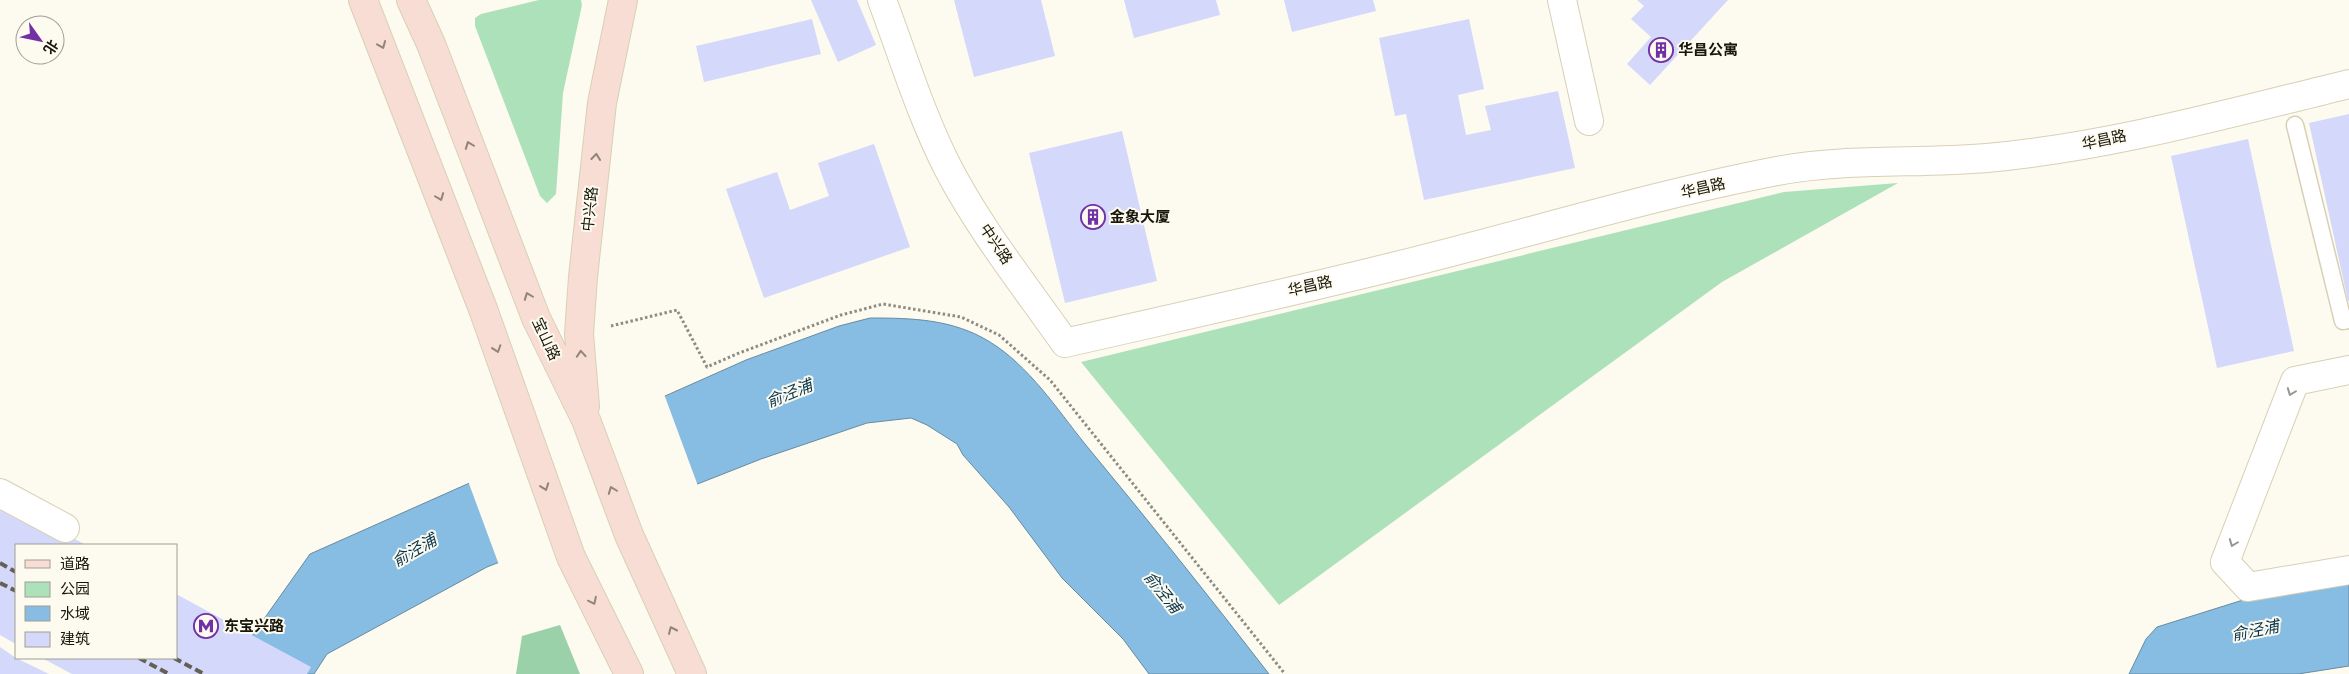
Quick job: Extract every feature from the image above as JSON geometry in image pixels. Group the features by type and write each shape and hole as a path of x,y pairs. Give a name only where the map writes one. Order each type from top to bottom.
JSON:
{"main road":[{"path":"363,0 483,310 571,557 629,674"},
{"name":"宝山路","path":"411,0 431,44 536,318 586,420 629,535 692,674"},
{"name":"中兴路","path":"586,420 579,334 583,277 602,103 624,0"}],"street":[{"name":"中兴路","path":"882,0 933,136 949,169 968,202 1064,343"},
{"path":"1562,0 1588,121"},
{"name":"华昌路","path":"1064,343 1391,268 1692,190 1780,170 1884,160 1985,158 2071,147 2226,114 2349,84"},
{"path":"2349,370 2296,381 2225,562 2248,586 2349,570"},
{"path":"0,493 65,528"}],"lane":[{"path":"2294,125 2343,321 2349,320"}],"path":[{"path":"579,334 677,310 707,367 739,352 842,315 883,304 961,317 991,331 999,335 1050,380 1285,674"}],"green space":[{"path":"539,0 581,0 582,5 563,93 556,194 547,203 540,196 475,26 475,18 481,14"},
{"path":"1898,183 1722,282 1279,605 1081,362 1784,192"},
{"path":"560,625 580,674 516,674 522,636"}],"water":[{"name":"俞泾浦","path":"870,318 932,321 947,324 976,334 990,342 1017,363 1053,403 1269,674 1149,674 1123,639 1062,578 1009,507 963,455 957,444 927,425 911,418 867,423 761,459 487,567 327,654 314,674 225,674 310,554 746,360 839,326"},
{"name":"俞泾浦","path":"2349,578 2349,666 2298,674 2129,674 2146,639 2157,627 2243,600"}],"pier":[{"path":"664,394 698,486 499,565 468,481"}],"building":[{"path":"811,0 857,0 876,45 838,62"},
{"path":"954,0 1041,0 1055,56 974,77"},
{"path":"1124,0 1216,0 1220,15 1134,38"},
{"path":"1284,0 1373,0 1376,11 1292,32"},
{"name":"华昌公寓","path":"1637,0 1728,0 1650,85 1627,64 1651,37 1631,19 1644,6"},
{"path":"812,19 821,54 704,82 696,46"},
{"path":"1469,19 1484,89 1458,95 1466,135 1491,130 1485,106 1558,91 1575,168 1424,200 1406,114 1395,116 1379,38"},
{"path":"2349,114 2349,300 2348,301 2309,123"},
{"name":"金象大厦","path":"1122,131 1157,281 1065,303 1029,153"},
{"path":"2248,139 2294,351 2217,368 2171,156"},
{"path":"874,144 910,247 764,298 726,189 777,172 790,210 829,196 818,163"},
{"path":"0,499 84,544 15,544 15,643 0,635"},
{"name":"东宝兴路","path":"178,595 311,667 307,674 72,674 44,659 178,659"},
{"path":"0,647 15,659 49,674 0,674"}],"railway":[{"path":"0,563 15,571"},
{"path":"0,583 15,590"},
{"path":"141,659 169,674"},
{"path":"176,659 204,674"}],"place":[{"name":"华昌公寓","path":"1661,50"},
{"name":"金象大厦","path":"1093,217"},
{"name":"东宝兴路","path":"206,626"}]}
